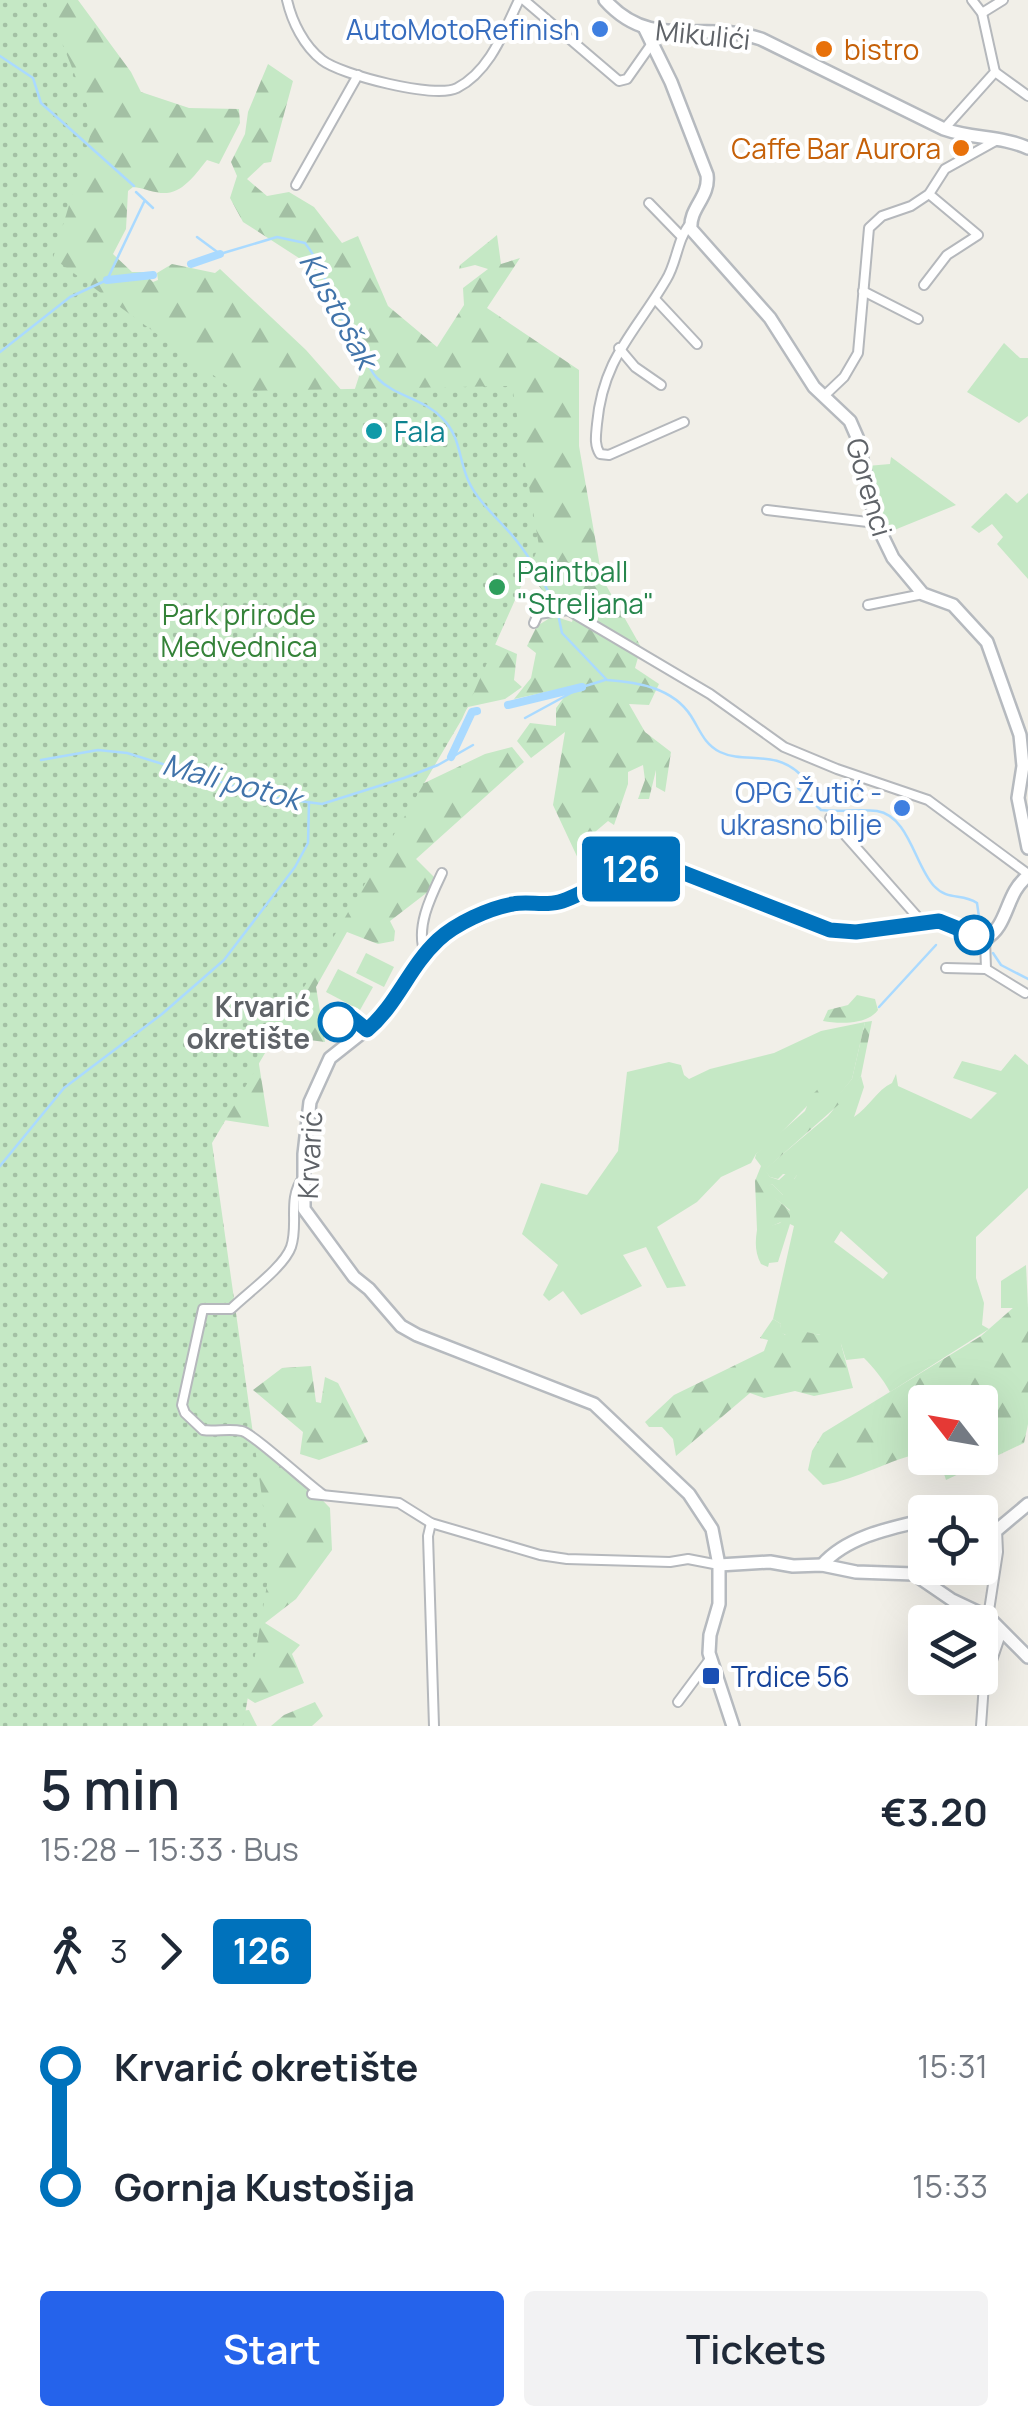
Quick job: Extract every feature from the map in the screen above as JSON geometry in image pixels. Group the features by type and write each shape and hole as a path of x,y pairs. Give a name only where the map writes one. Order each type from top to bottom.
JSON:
{"street":[{"path":"287,0 311,49 328,64 436,90 457,88 493,54 521,0 619,81 627,78 653,42"},
{"name":"Mikulići","path":"606,0 630,22 645,29 730,32 761,39 944,129 1028,148"},
{"path":"972,0 982,13 995,72 1028,96"},
{"path":"982,13 1004,0"},
{"path":"645,29 707,175 706,191 682,237 671,272 618,348 598,408 598,452 613,453 684,422"},
{"path":"944,129 995,72"},
{"path":"296,185 358,74"},
{"path":"824,396 844,377 858,353 869,228 882,216 911,206 929,194 945,169 999,140"},
{"path":"924,285 947,255 978,235 929,194"},
{"path":"649,203 682,237"},
{"name":"Gorenci","path":"690,224 700,242 777,327 802,372 843,412 856,431 876,523 892,558 923,594 953,605 987,642 1022,724 1018,798 1028,848"},
{"path":"863,292 918,319"},
{"path":"655,299 698,344"},
{"path":"618,348 635,367 662,386"},
{"path":"767,510 876,523"},
{"path":"868,605 923,594"},
{"path":"534,623 538,614 568,610 710,694 784,747 837,770 928,800 1028,875 1013,889 996,932 985,939 986,969"},
{"path":"830,818 922,922"},
{"name":"Krvarić","path":"710,1660 710,1636 719,1604 719,1565 712,1528 690,1494 594,1404 401,1326 338,1260 304,1209 310,1102 330,1058 383,1016 425,954 448,932 517,903 556,902 626,870 655,864 773,905 830,930 856,932 939,921 985,939"},
{"path":"425,954 425,920 431,894 442,873"},
{"path":"946,968 986,969 1025,993"},
{"path":"303,1178 295,1193 292,1244 284,1258 231,1309 203,1309 182,1405 185,1414 202,1430 238,1430 251,1435 322,1494"},
{"path":"312,1494 398,1503 431,1523 557,1558 670,1562 688,1559 719,1565 770,1562 914,1574 963,1605"},
{"path":"998,1529 1026,1509"},
{"path":"431,1523 428,1536 434,1726"},
{"path":"822,1565 830,1556 864,1538 908,1525"},
{"path":"998,1630 1028,1657"},
{"path":"981,1726 984,1684 1001,1634"},
{"path":"678,1702 710,1660"},
{"path":"710,1660 733,1726"}],"green space":[{"name":"Park prirode Medvednica","path":"0,0 78,0 131,72 141,92 189,108 239,109 240,123 219,164 207,160 173,192 133,187 128,191 126,229 113,254 132,272 143,272 153,282 158,280 157,273 172,264 215,273 220,269 306,350 351,401 361,370 302,260 243,222 230,198 237,176 231,162 245,134 248,112 268,64 293,81 271,162 264,163 247,179 267,196 289,192 314,207 342,243 358,236 388,306 437,347 464,305 463,288 488,269 475,265 459,269 460,265 497,235 501,264 520,258 487,308 579,370 579,446 602,578 641,647 635,668 659,684 649,705 629,704 645,732 671,752 665,792 656,787 656,770 649,799 638,799 645,780 643,765 628,772 628,784 614,825 608,821 595,832 581,865 553,805 565,732 531,758 517,741 530,723 556,726 556,708 565,696 560,689 514,699 531,678 536,653 527,646 537,626 553,616 572,622 575,609 552,602 507,547 492,643 517,654 514,680 522,687 505,699 468,707 416,787 485,754 512,747 524,762 416,859 436,879 429,891 390,921 394,941 378,944 347,932 316,987 325,1042 254,1033 269,1127 166,1111 167,1409 261,1437 330,1508 332,1550 296,1599 265,1623 300,1645 292,1654 304,1683 255,1703 228,1686 223,1713 249,1710 257,1726 0,1726"},
{"name":"Park prirode Medvednica","path":"0,0 45,0 94,123 53,258 235,391 512,386 539,546 462,719 212,1143 271,1561 243,1726 0,1726"},
{"path":"1004,343 1020,358 1028,358 1028,416 1019,423 967,392"},
{"path":"891,457 956,505 882,535 867,466 890,464"},
{"path":"1006,493 1017,503 1028,493 1028,579 997,544 1003,537 992,524 979,533 971,527"},
{"path":"366,953 394,967 384,987 356,973"},
{"path":"338,969 373,987 360,1010 326,992"},
{"path":"857,995 875,999 878,1010 860,1021 823,1021 828,1010 848,1005"},
{"path":"872,1021 861,1076 846,1098 765,1170 779,1180 792,1168 801,1170 794,1179 798,1190 794,1196 783,1195 772,1184 765,1189 790,1211 790,1218 757,1230 755,1181 761,1166 756,1154 805,1111 804,1103 823,1084 839,1094 852,1079 865,1022"},
{"path":"865,1022 852,1079 839,1095 807,1106 751,1163 721,1177 697,1202 657,1227 686,1286 667,1288 646,1247 623,1255 642,1286 581,1315 563,1291 549,1301 543,1295 558,1265 522,1234 541,1183 587,1195 618,1151 627,1072 669,1062 681,1065 689,1079 710,1069 774,1053 821,1031"},
{"path":"1015,1054 1028,1065 1028,1188 976,1237 976,1278 984,1303 982,1325 989,1329 890,1392 864,1358 846,1360 841,1344 821,1335 779,1332 781,1324 773,1319 794,1226 790,1224 778,1262 769,1263 768,1267 759,1260 756,1234 757,1230 780,1223 790,1210 764,1190 766,1187 772,1184 783,1195 797,1175 783,1174 778,1179 764,1170 828,1116 861,1076 864,1087 854,1117 892,1083 896,1074 898,1086 971,1119 997,1093 953,1078 962,1061 1001,1071","holes":["841,1231 888,1273 883,1279 834,1242"]},
{"path":"1026,1265 1028,1308 1001,1308 1001,1281"},
{"path":"1014,1307 1028,1308 1028,1424 1024,1443 998,1455 998,1385 908,1385 908,1457 823,1485 808,1470 812,1451 823,1433 981,1336"},
{"path":"773,1319 781,1324 780,1331 785,1335 793,1329 820,1335 827,1325 833,1327 853,1388 814,1396 795,1391 764,1398 750,1393 676,1456 673,1439 662,1427 649,1427 645,1422 674,1395 764,1351 768,1340 760,1338"},
{"path":"311,1366 316,1402 321,1403 325,1377 338,1383 368,1442 319,1460 300,1454 303,1432 253,1390 282,1368"},
{"path":"315,1702 323,1716 312,1726 271,1726 284,1715"}],"waterway":[{"name":"Kustošak","path":"0,56 33,78 41,103 134,186"},
{"name":"Kustošak","path":"136,192 153,208"},
{"path":"0,352 70,297 107,280 144,202"},
{"name":"Kustošak","path":"197,237 220,254 277,237 305,243 374,374 392,389 435,411 448,425 472,488 521,547 555,607"},
{"path":"191,264 220,254"},
{"path":"107,280 153,275"},
{"name":"Kustošak","path":"558,614 562,633 607,680 642,685 675,699 715,749 730,755 771,759 791,767 801,775 798,788 821,810 870,810 888,815 904,832 934,886 945,894 977,903 981,931"},
{"name":"Mali potok","path":"525,718 582,687 605,680"},
{"path":"508,705 582,687"},
{"path":"451,757 472,712 477,711"},
{"name":"Mali potok","path":"41,760 98,750 127,753 269,797 322,804 438,765 473,745"},
{"path":"0,1166 64,1088 162,1014 224,960 295,867 308,843 309,802"},
{"path":"879,1007 936,945"},
{"name":"Kustošak","path":"993,953 1001,965 1028,979"}],"bus line":[{"name":"126","path":"338,1022 351,1017 367,1030 396,1000 425,954 448,932 463,924 508,905 556,902 644,865 666,866 830,930 856,932 939,921 974,935"}],"place":[{"name":"AutoMotoRefinish","path":"600,29"},
{"name":"bistro","path":"824,49"},
{"name":"Caffe Bar Aurora","path":"961,148"},
{"name":"Fala","path":"374,431"},
{"name":"Paintball \"Streljana\"","path":"497,587"},
{"name":"OPG Žutić - ukrasno bilje","path":"902,808"},
{"name":"Krvarić okretište","path":"338,1022"},
{"name":"Trdice 56","path":"711,1676"}]}
